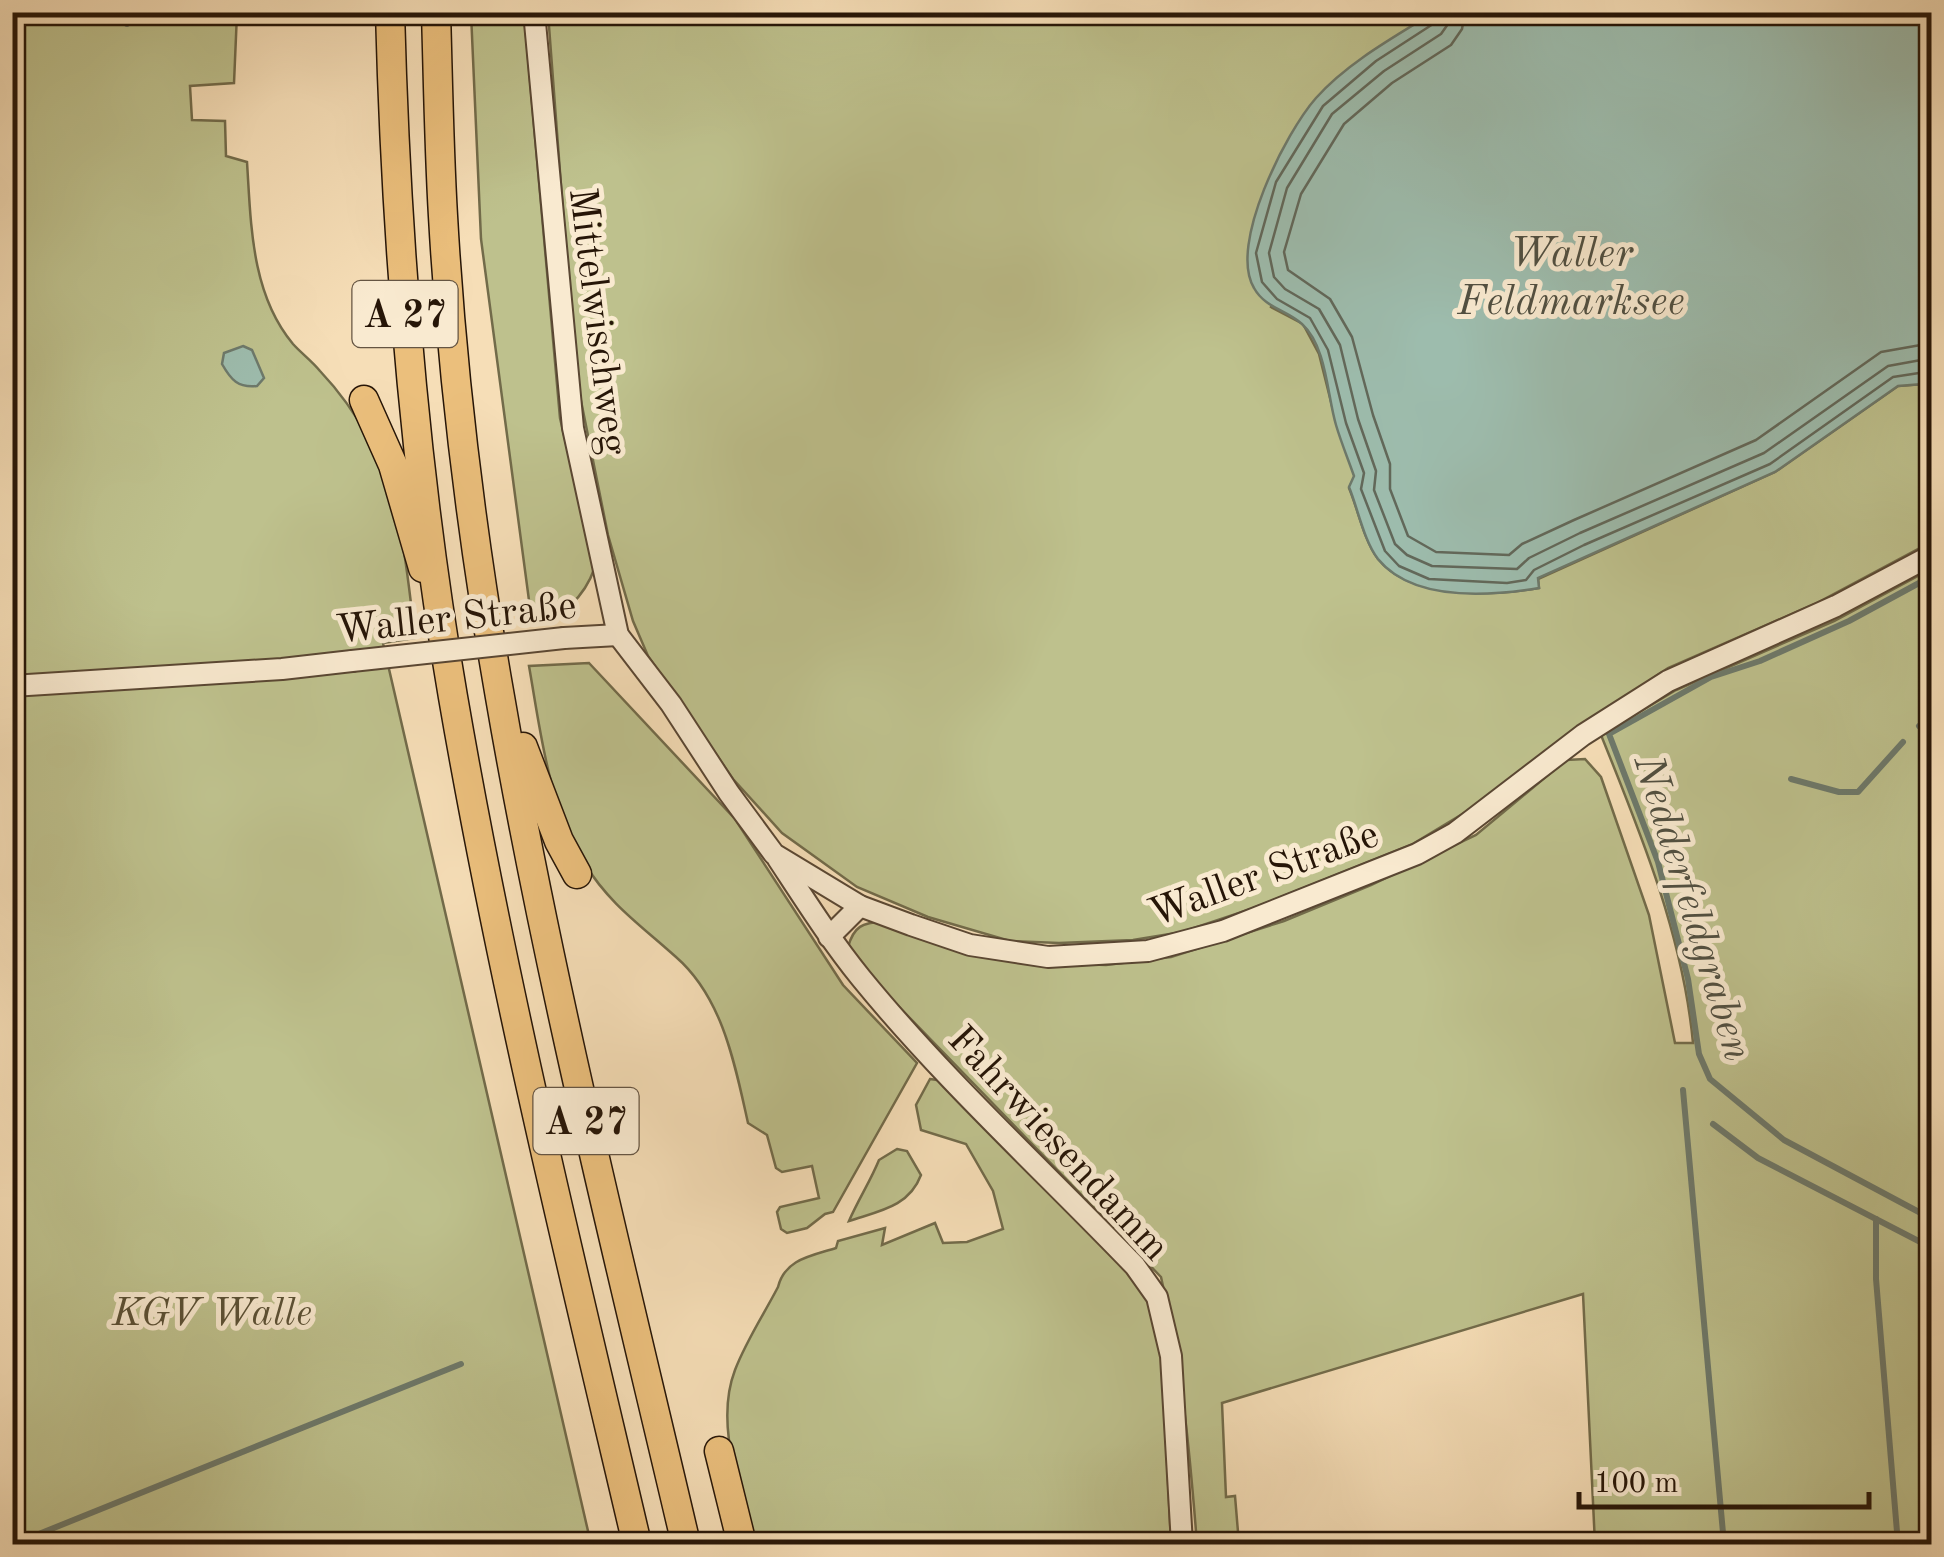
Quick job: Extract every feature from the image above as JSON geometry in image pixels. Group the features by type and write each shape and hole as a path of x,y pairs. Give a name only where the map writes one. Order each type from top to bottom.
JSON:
{"highway":[{"name":"A 27","path":"390,12 404,307 453,696 542,1132 638,1544"},
{"name":"A 27","path":"436,12 443,214 456,378 499,695 582,1101 686,1544"},
{"path":"364,400 394,465 414,546 441,614"},
{"path":"499,695 558,841 577,874"},
{"path":"719,1451 742,1544"}],"street":[{"name":"Mittelwischweg","path":"534,12 573,428 618,635"},
{"name":"Waller Straße","path":"12,686 282,670 618,635 672,704 774,854 860,906 970,945 1048,957 1148,951 1223,931 1429,847 1455,833 1583,735 1668,681 1836,606 1932,555"},
{"name":"Fahrwiesendamm","path":"774,854 829,937 930,1057 1136,1266 1157,1297 1171,1356 1182,1544"},
{"path":"829,937 860,906"}],"green space":[{"name":"KGV Walle","path":"12,13 237,13 234,83 190,86 192,120 225,121 226,156 247,162 256,257 269,303 293,344 334,387 359,421 389,486 406,561 415,638 383,643 591,1544 13,1544"},
{"path":"471,13 524,13 560,418 595,567 585,588 571,604 554,616 532,623 481,239"},
{"path":"548,13 1433,13 1370,53 1271,307 1303,324 1319,354 1337,426 1355,476 1349,488 1378,559 1410,582 1453,592 1499,593 1539,588 1538,579 1775,472 1898,386 1923,384 1931,378 1931,542 1815,604 1668,668 1563,739 1469,810 1411,845 1251,909 1182,932 1133,940 1059,943 1010,941 928,917 857,887 782,833 733,779 648,656 633,621 608,535 575,371"},
{"path":"1931,569 1931,1544 1595,1544 1583,1294 1222,1403 1226,1497 1235,1496 1239,1544 1197,1544 1180,1377 1161,1277 872,979 848,947 856,930 884,921 1050,963 1106,965 1171,957 1284,921 1476,835 1566,760 1585,759 1601,777 1649,915 1675,1043 1693,1043 1670,925 1601,735 1676,690 1834,621"},
{"path":"589,663 735,819 843,985 917,1063 833,1212 807,1228 787,1233 781,1229 777,1212 780,1207 819,1198 812,1166 782,1172 776,1168 767,1135 748,1123 725,1034 705,992 676,957 605,891 585,864 562,817 542,743 529,666"},
{"path":"930,1079 944,1081 1144,1285 1161,1337 1171,1544 754,1544 728,1435 729,1391 744,1349 786,1270 800,1260 836,1248 838,1241 885,1228 882,1245 935,1223 943,1243 967,1242 1003,1229 993,1191 966,1144 921,1130 916,1105"},
{"path":"897,1149 907,1151 921,1175 916,1186 892,1206 849,1221 879,1160"}],"water":[{"name":"Waller Feldmarksee","path":"1433,13 1931,13 1931,378 1923,384 1898,386 1775,472 1538,578 1539,588 1453,593 1411,583 1393,573 1373,552 1349,487 1354,476 1336,425 1317,345 1302,324 1264,300 1254,288 1248,269 1248,245 1276,162 1316,98 1356,62"},
{"path":"243,346 252,350 264,378 257,386 236,382 222,364 224,353"}],"waterway":[{"path":"125,12 127,24"},
{"name":"Nedderfeldgraben","path":"1932,576 1849,621 1760,661 1711,677 1609,734 1658,862 1688,979 1699,1054 1710,1079 1784,1140 1932,1219"},
{"path":"1919,726 1932,715"},
{"path":"1791,779 1839,792 1858,792 1903,742"},
{"path":"1683,1090 1724,1544"},
{"path":"1713,1124 1758,1158 1932,1248"},
{"path":"1876,1219 1876,1279 1898,1544"},
{"path":"14,1544 461,1364"}]}
